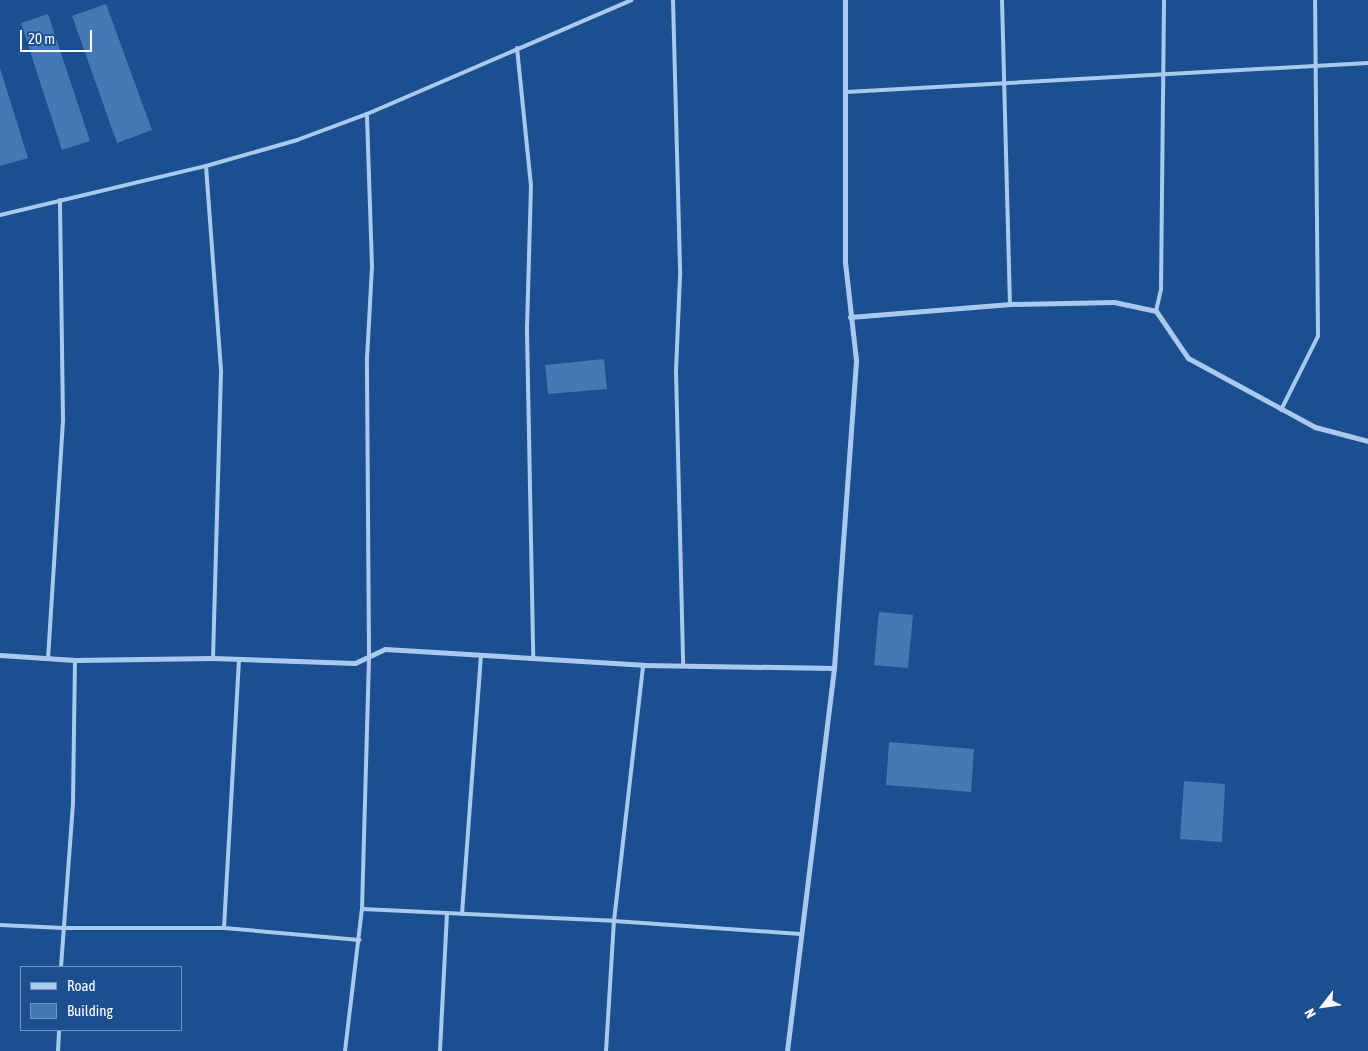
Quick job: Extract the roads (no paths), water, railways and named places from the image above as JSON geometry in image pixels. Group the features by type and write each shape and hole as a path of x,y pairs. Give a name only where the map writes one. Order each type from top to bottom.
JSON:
{"street":[{"path":"787,1051 834,668 856,360 845,262 845,0"},
{"path":"850,317 1010,304 1114,302 1156,311 1188,358 1315,427 1368,441"},
{"path":"0,655 75,660 213,658 355,662 385,649 643,665 834,668"}],"lane":[{"path":"0,215 206,166 297,140 368,114 517,48 632,0"},
{"path":"673,0 680,266 676,371 683,666"},
{"path":"1002,0 1002,84 1010,304"},
{"path":"1156,311 1161,289 1164,0"},
{"path":"1281,410 1318,336 1316,0"},
{"path":"517,48 531,185 527,331 533,658"},
{"path":"846,92 1368,63"},
{"path":"346,1051 362,910 369,656 367,360 372,267 368,114"},
{"path":"206,166 221,372 213,658"},
{"path":"48,659 64,419 60,200"},
{"path":"462,914 481,656"},
{"path":"224,928 239,659"},
{"path":"61,966 73,802 75,660"},
{"path":"606,1051 614,921 643,665"},
{"path":"362,910 614,921 802,934"},
{"path":"440,1051 447,913"},
{"path":"0,925 63,928 224,928 359,940"},
{"path":"58,1051 59,1031"}]}
